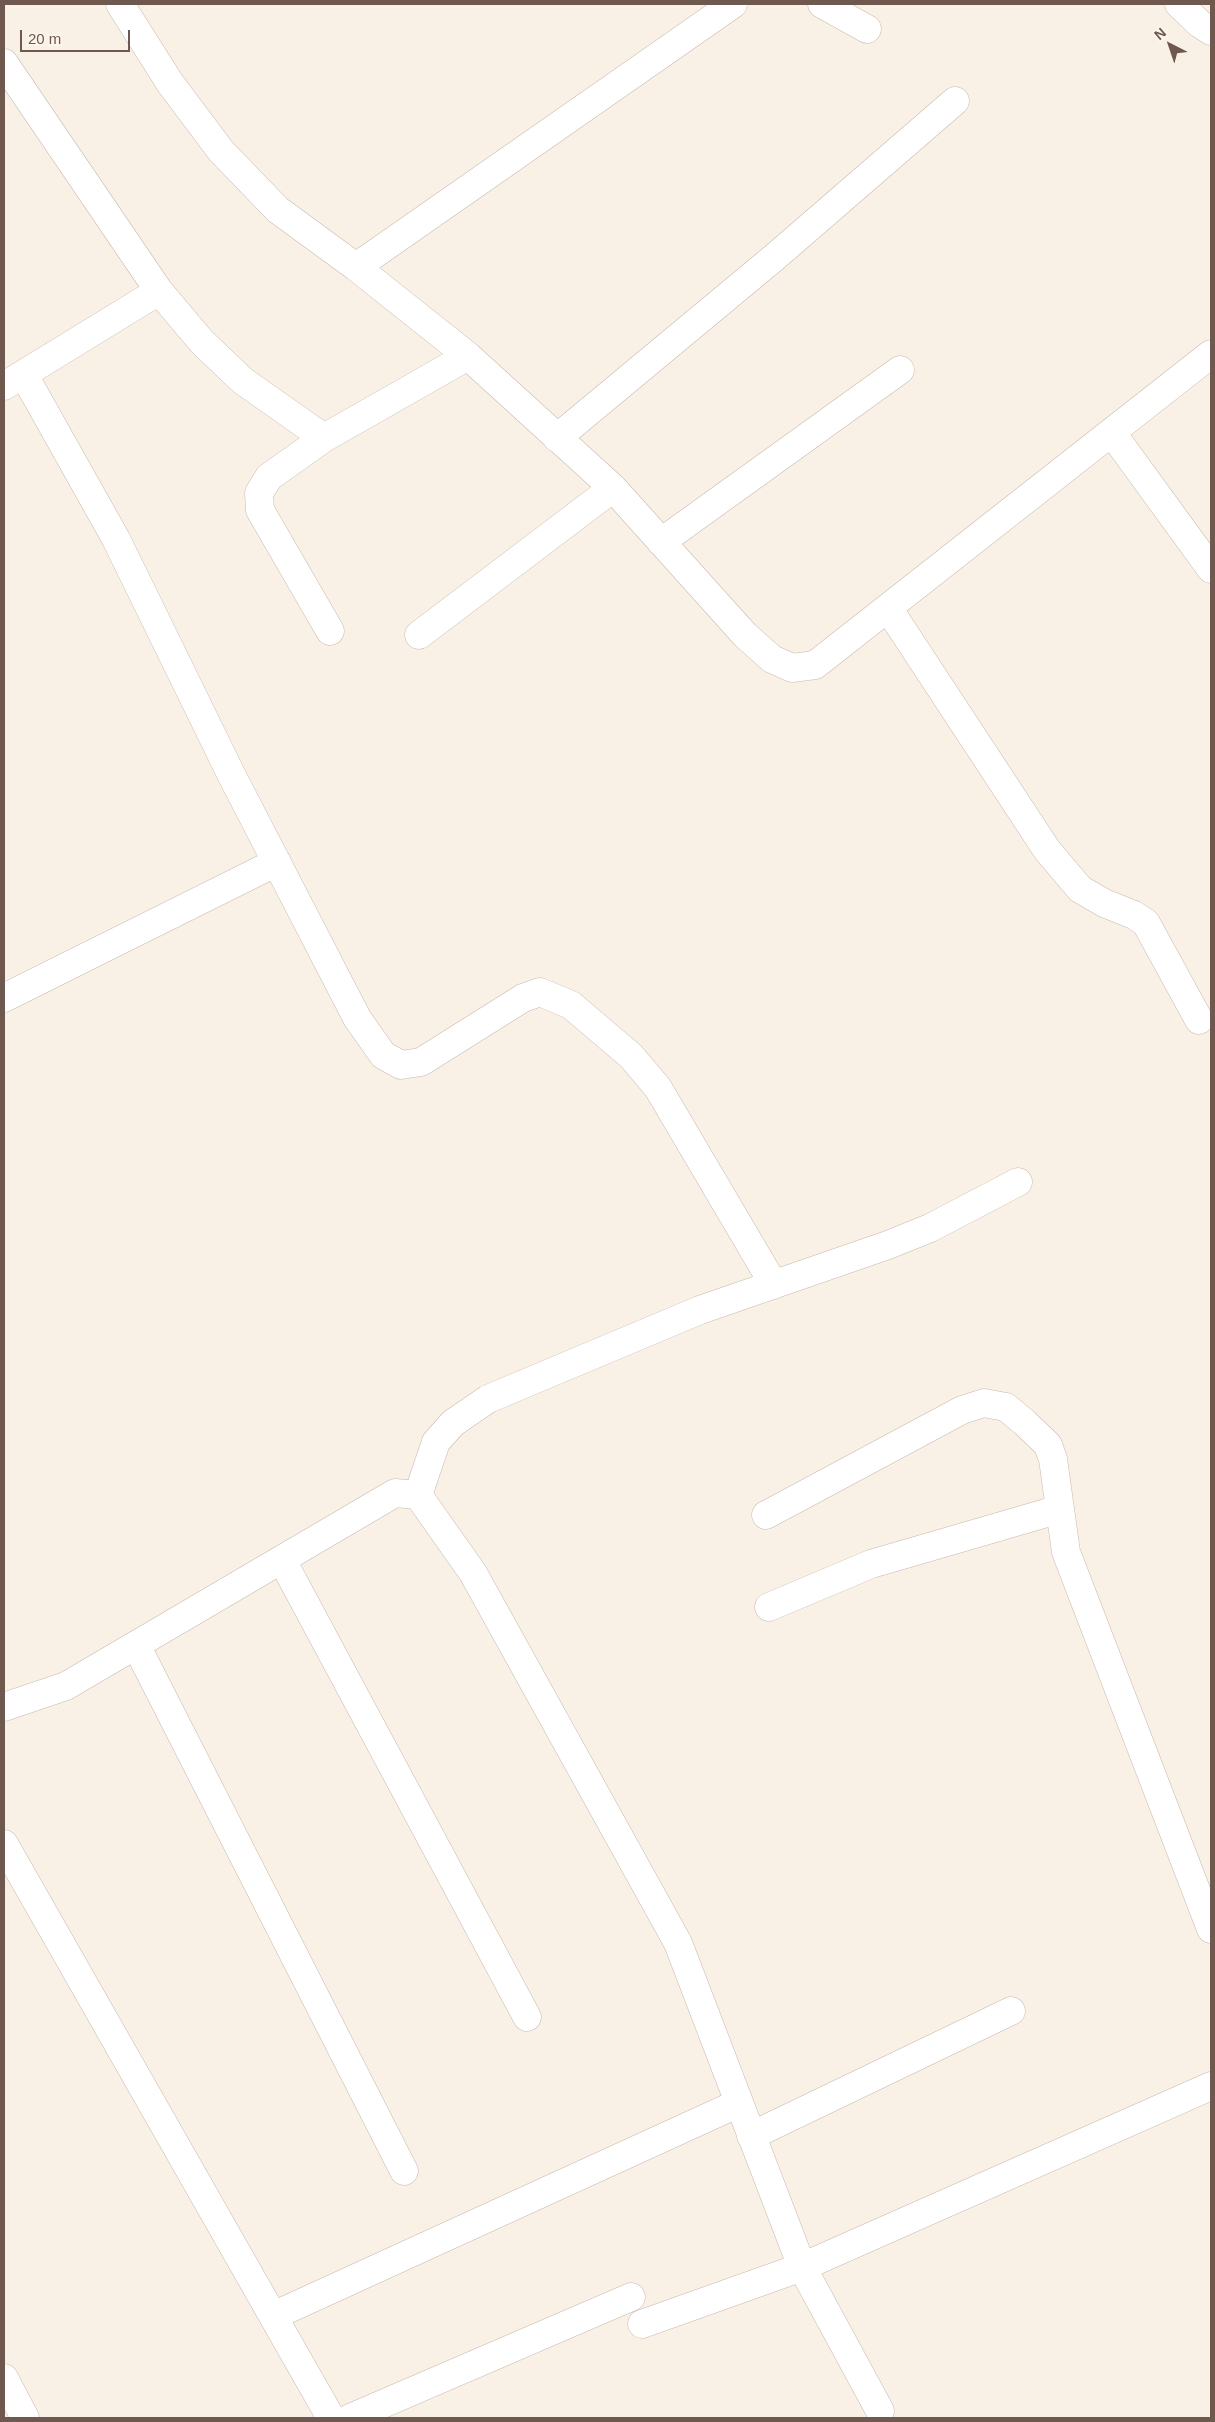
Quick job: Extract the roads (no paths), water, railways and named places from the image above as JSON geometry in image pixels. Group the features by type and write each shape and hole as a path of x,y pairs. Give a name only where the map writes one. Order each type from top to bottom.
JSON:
{"street":[{"path":"120,4 170,83 221,150 278,210 356,266 468,356 613,488 745,635 772,659 792,668 815,665 1211,354"},
{"path":"356,266 733,4"},
{"path":"822,4 867,29"},
{"path":"1179,4 1211,32"},
{"path":"4,62 159,291 202,342 243,381 324,438"},
{"path":"557,438 776,256 955,101"},
{"path":"159,291 14,381 116,539 357,1018 383,1055 401,1065 421,1062 523,998 540,992 571,1005 631,1056 658,1088 774,1285"},
{"path":"330,631 260,510 259,493 269,477 324,438 468,356"},
{"path":"661,542 900,370"},
{"path":"1112,433 1211,569"},
{"path":"419,636 613,488"},
{"path":"888,608 1047,850 1080,889 1104,903 1134,914 1146,923 1199,1020"},
{"path":"4,998 277,862"},
{"path":"418,1495 436,1442 453,1423 488,1399 700,1310 888,1246 930,1228 1018,1182"},
{"path":"766,1515 962,1410 984,1403 1006,1407 1048,1445 1053,1459 1066,1552 1211,1929"},
{"path":"4,1708 66,1686 395,1493 418,1495 473,1573 678,1943 802,2267 875,2416"},
{"path":"769,1607 871,1564 1060,1509"},
{"path":"282,1560 527,2017"},
{"path":"136,1645 404,2171"},
{"path":"4,1844 331,2418"},
{"path":"751,2136 1011,2011"},
{"path":"642,2324 802,2267 1211,2086"},
{"path":"273,2316 739,2103"},
{"path":"350,2418 631,2297"},
{"path":"4,2378 25,2418"}]}
